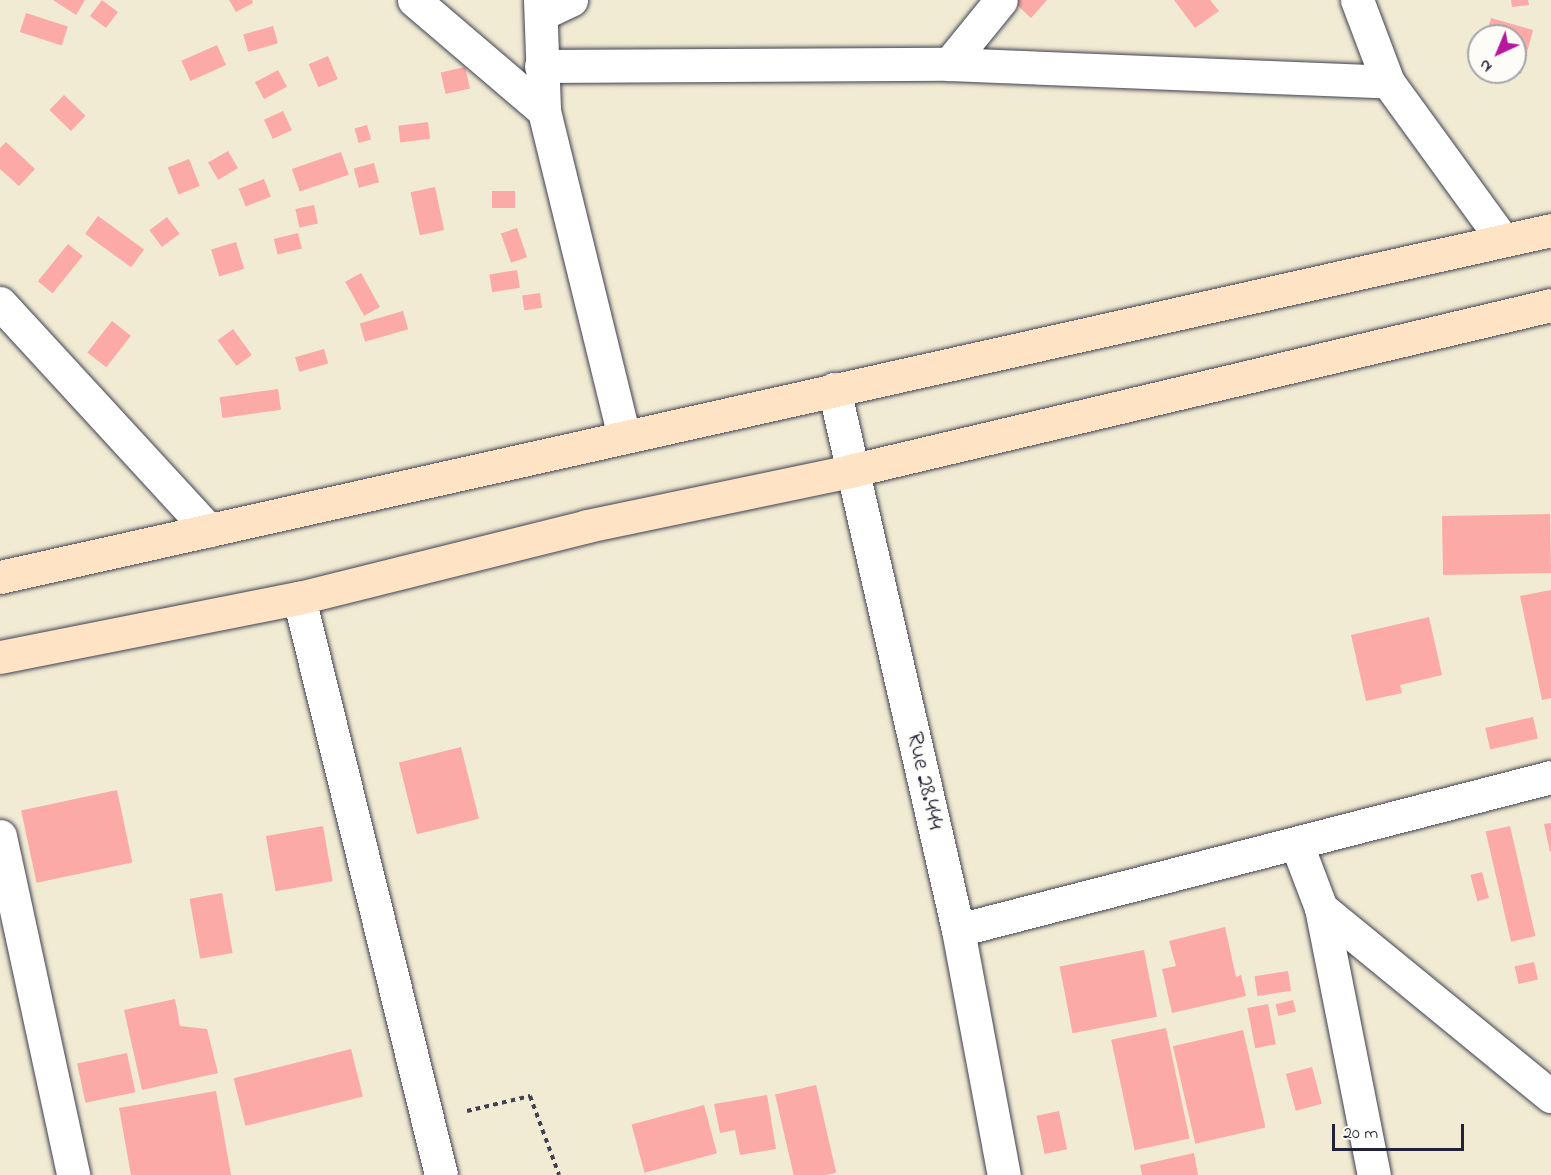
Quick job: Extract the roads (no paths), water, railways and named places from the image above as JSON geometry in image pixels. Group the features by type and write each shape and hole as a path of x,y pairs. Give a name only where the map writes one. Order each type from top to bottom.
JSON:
{"main road":[{"path":"0,577 1551,230"},
{"path":"0,657 298,598 587,526 854,470 1551,305"}],"street":[{"path":"414,0 544,111"},
{"path":"949,64 1001,0"},
{"path":"1357,0 1389,82 1503,240"},
{"path":"551,4 541,66 544,111 624,436"},
{"path":"541,66 949,64 1389,82"},
{"path":"0,303 209,530"},
{"name":"Rue 28.444","path":"834,389 958,930 1004,1175"},
{"path":"298,598 430,1120 441,1175"},
{"path":"958,930 1297,845 1551,777"},
{"path":"0,836 74,1175"},
{"path":"1297,845 1321,908 1374,1175"},
{"path":"1321,908 1551,1096"}]}
